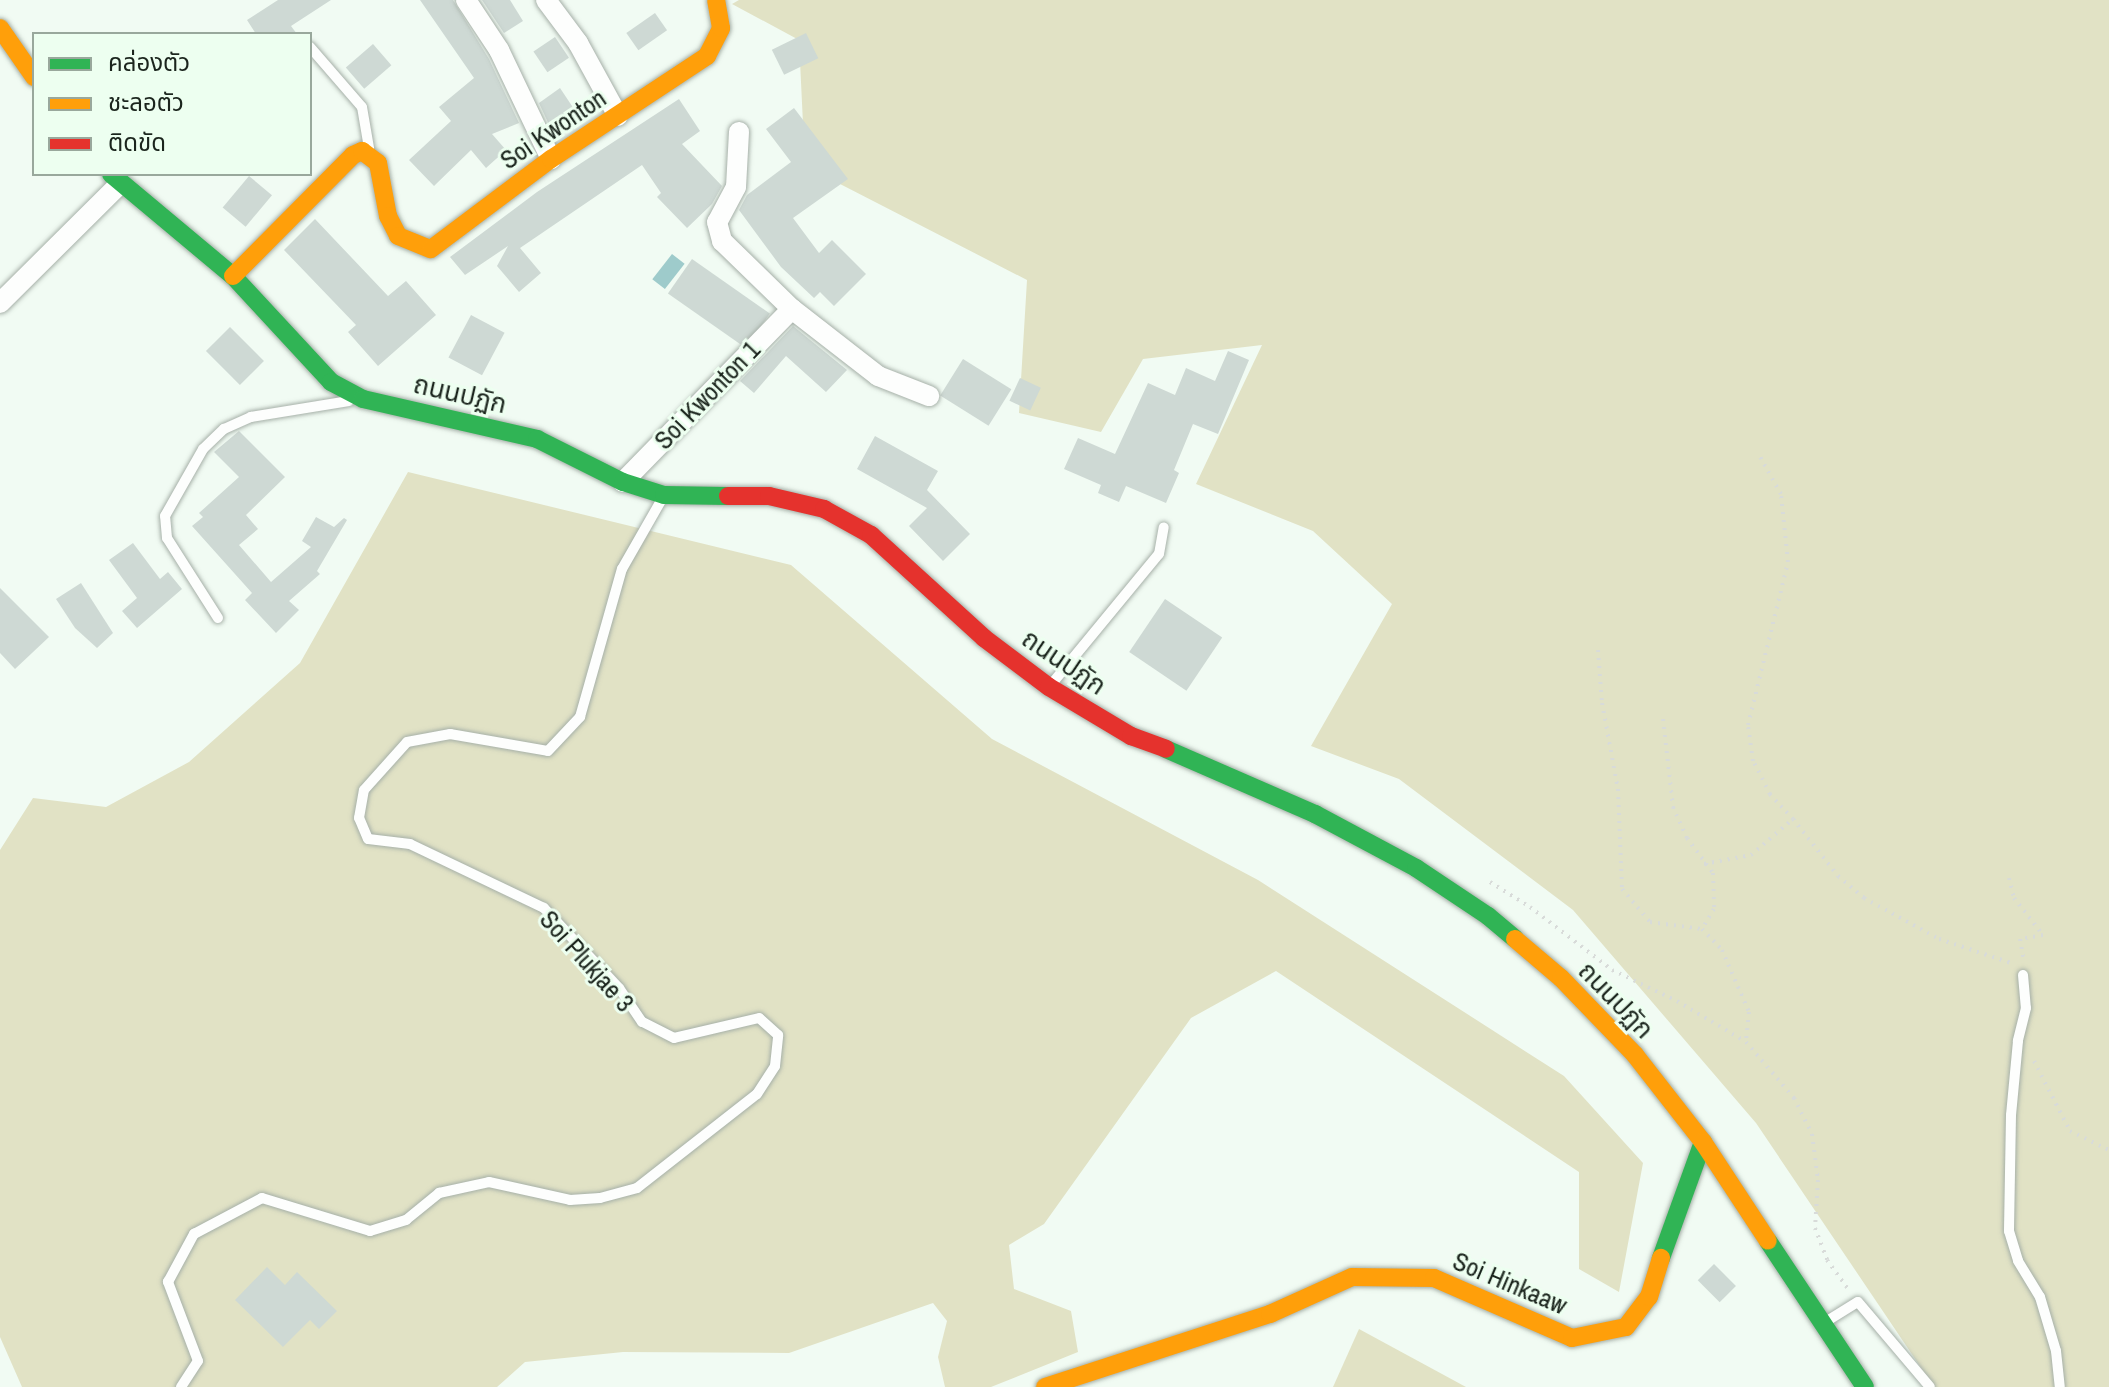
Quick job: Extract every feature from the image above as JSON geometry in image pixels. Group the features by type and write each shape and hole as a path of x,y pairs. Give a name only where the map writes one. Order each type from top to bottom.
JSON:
{"main road":[{"name":"Soi Kwonton","path":"370,154 378,163 388,216 398,236 431,249 551,159 707,56 721,28 716,0"},
{"path":"0,28 32,74"},
{"path":"233,276 353,155 362,151 370,154"},
{"name":"ถนนปฏัก","path":"116,179 233,276 331,382 363,399 537,439 623,482 664,495 769,496 824,509 871,535 984,638 1049,687 1131,736 1208,765 1315,814 1416,868 1488,916 1582,1000 1635,1055 1703,1142 1865,1387"},
{"name":"Soi Hinkaaw","path":"1045,1387 1270,1314 1352,1277 1434,1278 1572,1338 1626,1327 1649,1297 1671,1224 1703,1142"}],"street":[{"path":"466,0 499,50 551,159"},
{"path":"546,0 578,43 618,116"},
{"path":"739,132 736,187 717,222 722,241 792,309 878,376 929,396"},
{"path":"0,303 116,179"},
{"name":"Soi Kwonton 1","path":"623,482 792,309"}],"lane":[{"path":"312,49 362,107 370,154"},
{"path":"218,618 167,538 165,516 203,449 224,429 251,417 363,399"},
{"name":"Soi Plukjae 3","path":"181,1387 198,1361 168,1282 194,1234 262,1198 370,1231 406,1220 439,1193 489,1182 570,1200 600,1198 637,1188 757,1094 775,1066 778,1035 759,1018 674,1038 642,1022 619,988 544,908 410,844 368,839 359,818 364,790 407,742 450,734 548,751 580,717 622,569 664,495"},
{"path":"1049,687 1159,554 1164,527"},
{"path":"2023,975 2026,1008 2020,1034 2009,1160 2009,1231 2018,1261 2040,1297 2056,1351 2060,1387"},
{"path":"1822,1324 1858,1302 1930,1387"}],"path":[{"path":"1758,453 1781,494 1788,562 1748,725 1753,761 1770,794 1838,876 1864,898 1964,950 2008,959 2023,975"},
{"path":"1598,650 1602,703 1618,789 1622,889 1650,922 1702,929 1722,950 1749,1012 1746,1042"},
{"path":"1663,719 1673,807 1704,864 1713,873 1716,892 1714,909 1702,929"},
{"path":"1704,864 1751,855 1793,819"},
{"path":"1482,878 1530,907 1612,970 1677,1001 1746,1042 1794,1098 1812,1134 1818,1180 1815,1228 1827,1260 1858,1302"},
{"path":"2009,878 2014,898 2043,935 2020,939 2023,975"},
{"path":"2020,1034 2070,1131 2093,1145 2109,1150"}],"green space":[{"path":"739,0 2109,0 2109,1387 1934,1387 1756,1123 1573,910 1399,779 1311,746 1392,604 1313,531 1196,484 1262,345 1143,359 1101,432 1019,413 1027,280 805,166 799,40 732,4"},
{"path":"408,472 791,565 992,739 1258,880 1564,1076 1643,1163 1619,1292 1579,1269 1579,1172 1276,971 1191,1018 1044,1224 1009,1245 1014,1289 1071,1311 1078,1352 991,1387 945,1387 938,1357 947,1321 933,1303 789,1353 623,1352 525,1362 497,1387 22,1387 0,1337 0,850 33,798 106,807 189,762 300,663"},
{"path":"1359,1329 1466,1387 1333,1387"}],"water":[{"path":"672,254 685,264 665,289 652,279"}],"building":[{"path":"278,0 331,0 291,26 296,32 255,32 247,20"},
{"path":"420,0 453,0 489,59 519,123 492,134 506,150 486,168 471,150 434,186 409,160 451,121 439,107 474,78"},
{"path":"482,0 510,0 523,21 504,33"},
{"path":"655,13 667,30 638,50 626,33"},
{"path":"806,33 818,58 784,75 772,50"},
{"path":"555,37 569,58 547,72 533,52"},
{"path":"373,44 391,65 364,89 346,68"},
{"path":"560,88 576,112 551,129 539,103"},
{"path":"679,99 700,131 682,144 722,186 712,204 687,228 657,197 661,193 642,165 520,248 541,273 519,292 497,266 508,246 465,275 450,257 537,192"},
{"path":"794,108 848,179 793,218 819,253 832,240 866,274 834,306 820,292 814,298 781,267 739,210 747,195 791,162 766,129"},
{"path":"249,176 272,195 246,227 223,207"},
{"path":"315,219 388,296 406,281 436,315 378,366 348,332 356,325 284,250"},
{"path":"692,259 770,313 746,348 668,293"},
{"path":"471,315 505,333 482,375 448,357"},
{"path":"793,326 847,370 826,392 786,356 754,393 740,381"},
{"path":"230,327 264,361 240,385 206,351"},
{"path":"1228,351 1249,360 1218,434 1193,424 1174,470 1179,473 1166,503 1126,486 1119,502 1098,493 1101,485 1064,469 1078,438 1115,454 1148,383 1175,395 1186,368 1215,381"},
{"path":"963,359 1011,389 989,426 940,395"},
{"path":"1020,378 1041,388 1030,410 1009,401"},
{"path":"239,431 285,477 246,515 258,529 239,545 271,582 311,547 302,541 316,517 334,527 344,518 347,520 317,571 320,574 289,601 299,610 276,633 245,600 252,593 192,526 203,517 199,513 239,477 214,452"},
{"path":"875,436 938,471 927,490 970,534 943,561 909,526 927,508 857,469"},
{"path":"133,543 160,579 168,572 182,589 137,628 122,611 137,598 109,560"},
{"path":"81,583 113,633 97,648 75,628 56,599"},
{"path":"0,588 49,637 15,669 0,653"},
{"path":"1165,599 1222,638 1186,691 1129,652"},
{"path":"1714,1264 1736,1286 1720,1302 1698,1280"},
{"path":"267,1267 285,1285 297,1272 337,1311 319,1329 310,1320 283,1347 235,1300"}],"traffic: fast":[{"path":"113,176 233,276 331,382 363,399 537,439 623,482 664,495 728,496"},
{"path":"1166,749 1315,814 1416,868 1488,916 1515,939"},
{"path":"1661,1258 1703,1142"},
{"path":"1768,1241 1865,1387"}],"traffic: slow":[{"path":"233,276 353,155 362,151 378,163 388,216 398,236 431,249 551,159 707,56 721,28 716,0"},
{"path":"0,28 32,74"},
{"path":"1515,939 1561,978 1635,1055 1703,1142 1768,1241"},
{"path":"1045,1387 1270,1314 1352,1277 1434,1278 1572,1338 1626,1327 1649,1297 1661,1258"}],"traffic: jam":[{"path":"728,496 769,496 824,509 871,535 984,638 1049,687 1131,736 1166,749"}]}
